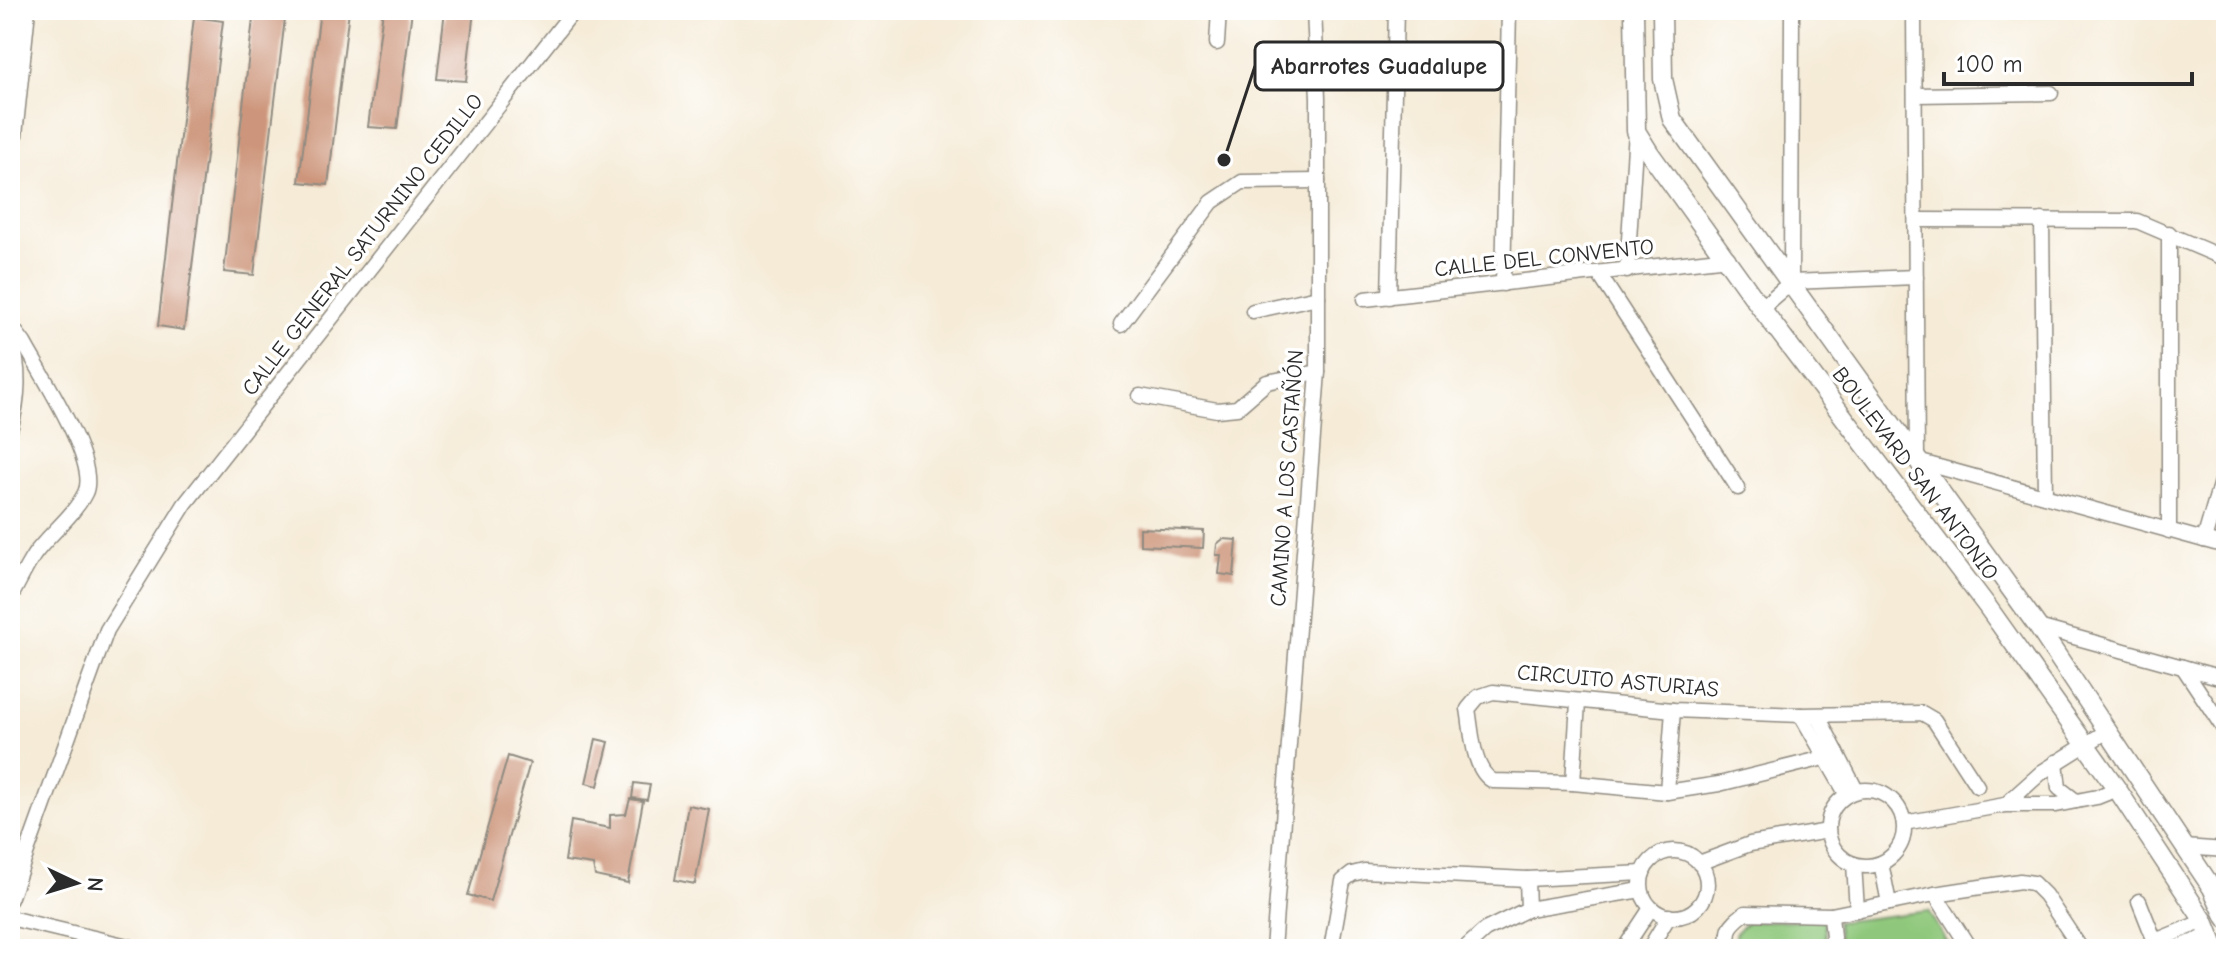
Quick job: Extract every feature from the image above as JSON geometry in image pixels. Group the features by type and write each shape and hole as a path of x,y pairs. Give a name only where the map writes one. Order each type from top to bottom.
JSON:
{"street":[{"path":"10,183 28,10"},
{"name":"CALLE GENERAL SATURNINO CEDILLO","path":"10,899 107,630 185,504 574,10"},
{"path":"1217,43 1219,10"},
{"name":"CAMINO A LOS CASTAÑÓN","path":"1273,949 1318,372 1318,98 1314,10"},
{"path":"1389,297 1396,10"},
{"path":"1503,284 1509,10"},
{"path":"1627,271 1636,131 1634,10"},
{"name":"BOULEVARD SAN ANTONIO","path":"1662,10 1663,79 1672,119 2038,627 2212,888 2226,918"},
{"path":"1791,282 1792,10"},
{"path":"1914,10 1917,461 2226,546"},
{"path":"1916,95 2051,93"},
{"name":"BOULEVARD SAN ANTONIO","path":"1636,131 1761,308 1987,606 2117,789 2210,935"},
{"path":"1121,324 1212,202 1242,182 1318,181"},
{"path":"1916,220 2137,221 2226,259"},
{"path":"2042,220 2045,496"},
{"path":"2169,233 2169,531"},
{"name":"CALLE DEL CONVENTO","path":"1365,299 1728,258"},
{"path":"1599,274 1738,488"},
{"path":"1761,308 1791,282 1916,277"},
{"path":"1253,311 1318,297"},
{"path":"10,331 15,331 24,343 73,430 88,470 88,483 79,502 35,555 10,598"},
{"path":"10,337 17,354 18,381 10,430"},
{"path":"1140,396 1217,410 1237,408 1267,382 1318,372"},
{"path":"2204,540 2226,464"},
{"path":"2038,627 2226,679"},
{"path":"2183,667 2226,732"},
{"name":"CIRCUITO ASTURIAS","path":"1830,755 1719,784 1667,792 1573,783 1493,781 1485,777 1479,767 1468,709 1478,697 1493,692 1673,710 1818,716 1922,713 1934,720 1977,786"},
{"path":"1573,783 1578,702"},
{"path":"1667,792 1673,710"},
{"path":"1801,715 1852,792"},
{"path":"1818,716 1830,755"},
{"path":"2005,805 2056,762 2109,730"},
{"path":"2056,762 2059,788 2076,801"},
{"path":"1866,789 1884,794 1897,806 1904,823 1904,833 1896,851 1872,866 1854,864 1836,851 1828,831 1830,815 1838,801 1852,792 1866,789"},
{"path":"1904,823 2005,805 2056,805 2097,797 2117,789"},
{"path":"1699,863 1750,844 1828,831"},
{"path":"2184,847 2226,850"},
{"path":"1668,852 1685,853 1699,863 1707,881 1705,900 1689,914 1669,916 1651,908 1641,890 1640,881 1653,859 1668,852"},
{"path":"1881,863 1889,903"},
{"path":"1854,864 1857,910"},
{"path":"1331,949 1343,881 1352,874 1364,871 1527,879 1643,873"},
{"path":"1527,879 1528,909"},
{"path":"1729,949 1731,925 1745,913 1831,915 2020,881 2033,883 2045,895 2081,949"},
{"path":"1464,949 1485,930 1528,909 1641,890"},
{"path":"1935,894 1970,949"},
{"path":"2139,901 2156,945 2210,935"},
{"path":"1624,949 1651,908"},
{"path":"1831,915 1834,949"},
{"path":"1649,949 1669,916"},
{"path":"10,918 140,949"},
{"path":"2173,949 2210,935"}],"green space":[{"path":"1928,911 1951,949 1840,949 1837,922"},
{"path":"1824,919 1826,949 1736,949 1735,934 1747,922"}],"building":[{"path":"254,10 286,10 254,275 224,272"},
{"path":"320,10 349,10 328,185 299,182"},
{"path":"383,10 412,10 397,129 368,127"},
{"path":"445,10 474,10 466,81 437,79"},
{"path":"194,17 223,21 184,330 158,326"},
{"path":"1140,528 1204,531 1203,548 1140,545"},
{"path":"1223,539 1237,540 1234,576 1219,574 1221,555 1216,555 1217,544"},
{"path":"596,739 609,742 598,786 586,783"},
{"path":"508,756 530,763 490,901 468,895"},
{"path":"634,783 650,785 647,800 632,798"},
{"path":"630,799 643,801 628,883 595,876 593,865 565,861 571,821 610,828 610,815 626,814"},
{"path":"688,805 709,809 695,884 675,880"}],"place":[{"name":"Abarrotes Guadalupe","path":"1224,160"}]}
